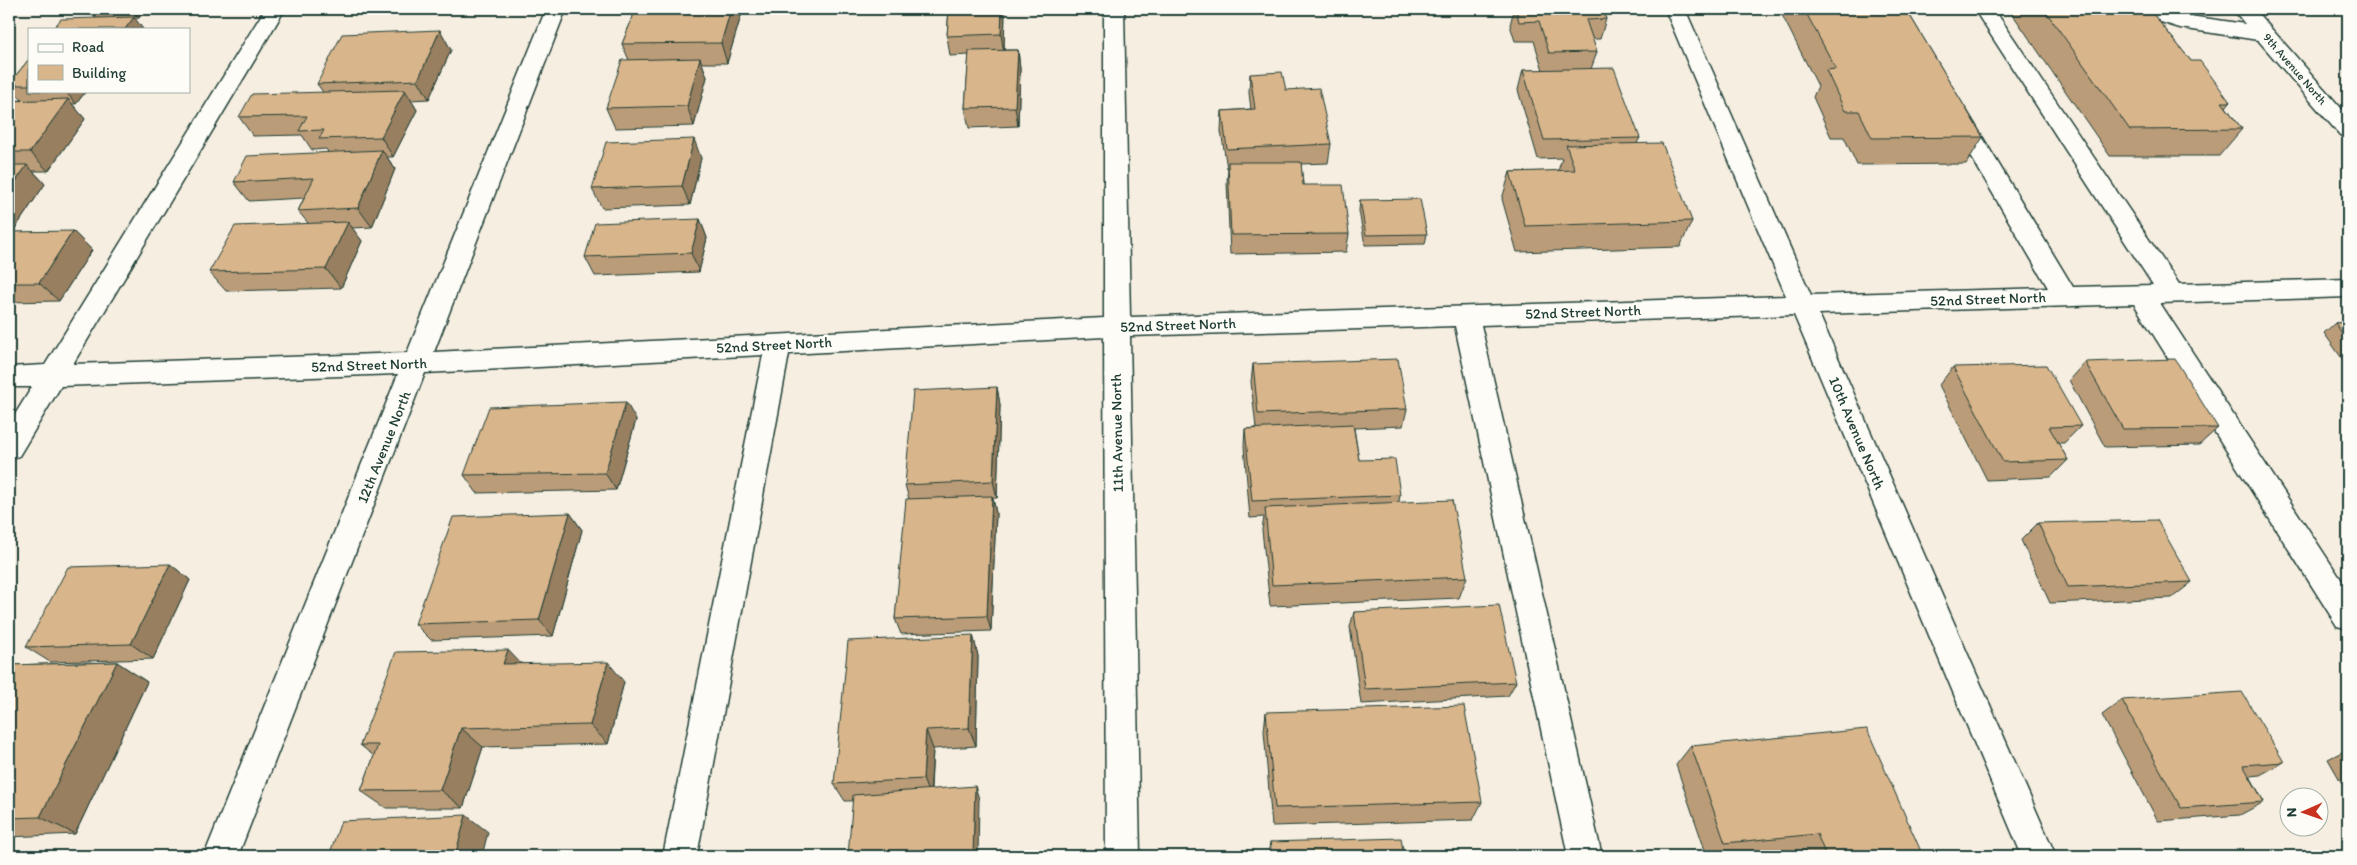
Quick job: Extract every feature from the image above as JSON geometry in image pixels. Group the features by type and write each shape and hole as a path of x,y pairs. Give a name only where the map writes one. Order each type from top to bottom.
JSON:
{"street":[{"path":"9,448 275,9"},
{"name":"12th Avenue North","path":"221,856 556,9"},
{"name":"11th Avenue North","path":"1114,9 1123,856"},
{"name":"10th Avenue North","path":"1675,9 2039,856"},
{"path":"1984,9 2172,294"},
{"path":"2142,9 2180,22 2265,34"},
{"name":"9th Avenue North","path":"2243,9 2348,130"},
{"path":"1945,94 2066,297"},
{"name":"52nd Street North","path":"9,377 417,363 1116,327 2348,288"},
{"path":"2141,294 2348,616"},
{"path":"1466,316 1585,856"},
{"path":"680,856 778,345"}],"building":[{"path":"636,9 731,9 721,43 622,44"},
{"path":"949,9 1002,9 1001,34 947,36"},
{"path":"1516,9 1602,9 1606,19 1586,20 1597,52 1549,53 1539,21 1519,22"},
{"path":"1804,9 1906,9 1983,137 1872,138 1859,111 1845,111 1826,70 1836,69"},
{"path":"2044,9 2149,9 2191,61 2200,61 2230,102 2222,102 2242,129 2130,130"},
{"path":"134,17 126,28 54,28 61,19"},
{"path":"440,30 418,80 317,84 342,34"},
{"path":"1018,50 1015,107 965,108 969,51"},
{"path":"700,58 687,106 606,108 622,60"},
{"path":"28,60 28,85 9,84"},
{"path":"1614,68 1640,138 1544,140 1523,70"},
{"path":"1282,72 1286,90 1319,88 1331,144 1227,149 1222,111 1255,109 1250,74"},
{"path":"405,90 381,137 319,139 324,130 299,131 307,116 239,117 252,94"},
{"path":"68,99 30,152 9,152 9,101"},
{"path":"694,139 682,186 592,189 606,142"},
{"path":"1662,143 1692,221 1525,226 1510,172 1575,170 1566,145"},
{"path":"382,150 358,208 298,211 314,178 234,182 247,156"},
{"path":"1228,162 1301,162 1303,185 1343,185 1349,234 1231,235"},
{"path":"9,165 27,165 9,191"},
{"path":"1420,199 1427,234 1366,235 1360,200"},
{"path":"700,219 691,253 585,257 595,223"},
{"path":"348,222 326,269 209,272 235,226"},
{"path":"73,231 39,283 9,283 9,232"},
{"path":"2348,322 2348,342 2335,323"},
{"path":"1398,359 1407,409 1258,414 1253,364"},
{"path":"2175,359 2218,428 2123,429 2085,362"},
{"path":"2046,365 2081,426 2049,427 2068,460 2003,462 1953,367"},
{"path":"997,387 993,481 905,485 913,391"},
{"path":"626,402 605,473 464,475 489,407"},
{"path":"1353,424 1359,460 1395,459 1400,495 1252,501 1245,429"},
{"path":"992,496 987,616 895,619 906,499"},
{"path":"1452,500 1467,577 1272,585 1265,508"},
{"path":"570,513 539,620 415,624 453,517"},
{"path":"2157,520 2192,582 2068,587 2038,523"},
{"path":"170,564 131,644 26,647 68,567"},
{"path":"1499,605 1516,682 1365,689 1354,612"},
{"path":"973,635 969,728 926,730 923,779 834,784 848,641"},
{"path":"508,650 503,664 608,662 590,725 461,728 440,790 361,791 378,745 360,745 396,652"},
{"path":"117,662 40,817 9,818 9,665"},
{"path":"2242,692 2284,762 2243,765 2264,802 2181,808 2122,700"},
{"path":"1464,706 1482,802 1275,808 1266,712"},
{"path":"1867,729 1923,856 1826,856 1817,834 1725,843 1691,746"},
{"path":"2342,752 2348,752 2348,763"},
{"path":"975,786 973,856 848,856 853,795"},
{"path":"466,815 455,856 329,856 341,821"},
{"path":"1401,838 1404,856 1272,856 1270,842"},
{"path":"31,853 29,856 9,856 9,854"}]}
